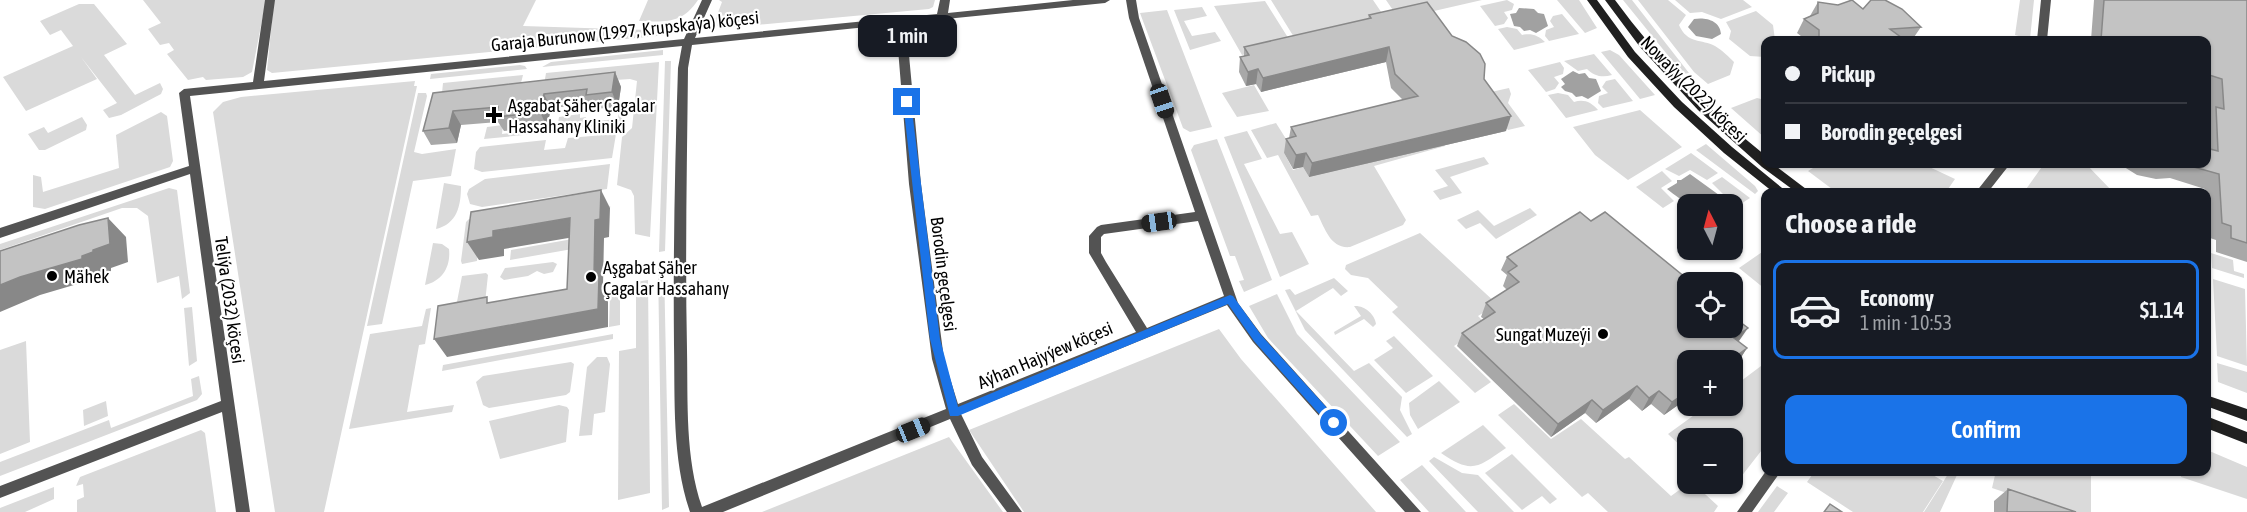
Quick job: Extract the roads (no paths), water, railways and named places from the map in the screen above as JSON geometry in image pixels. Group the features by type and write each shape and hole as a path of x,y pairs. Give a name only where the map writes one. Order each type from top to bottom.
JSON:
{"main road":[{"name":"Nowaýy (2022) köçesi","path":"1592,0 1618,37 1694,119 1739,160 1776,188"},
{"name":"Nowaýy (2022) köçesi","path":"1610,0 1635,35 1675,80 1761,158"},
{"name":"Nowaýy (2022) köçesi","path":"1773,168 1799,188"},
{"path":"2211,402 2247,416"},
{"path":"2211,424 2247,438"}],"street":[{"path":"258,84 270,0"},
{"path":"697,512 689,489 683,446 679,267 683,68 688,41 707,0"},
{"path":"942,16 945,0"},
{"name":"Garaja Burunow (1997, Krupskaýa) köçesi","path":"184,93 1104,0"},
{"path":"1131,0 1134,18 1230,299 1257,338 1414,512"},
{"path":"2042,36 2046,0"},
{"name":"Borodin geçelgesi","path":"901,20 908,125 935,339 954,413 977,461 1015,512"},
{"name":"Teliýa (2032) köçesi","path":"184,93 226,405 243,512"},
{"path":"0,233 195,168"},
{"path":"1985,188 2001,168"},
{"path":"1144,334 1095,253 1095,236 1101,230 1201,216"},
{"name":"Aýhan Hajyýew köçesi","path":"707,512 1230,299"},
{"path":"0,492 226,405"},
{"path":"1744,512 1770,476"}],"place":[{"name":"Aşgabat Şäher Çagalar Hassahany Kliniki","path":"494,115"},
{"name":"Mähek","path":"52,276"},
{"name":"Aşgabat Şäher Çagalar Hassahany","path":"591,277"},
{"name":"Sungat Muzeýi","path":"1603,334"}]}
